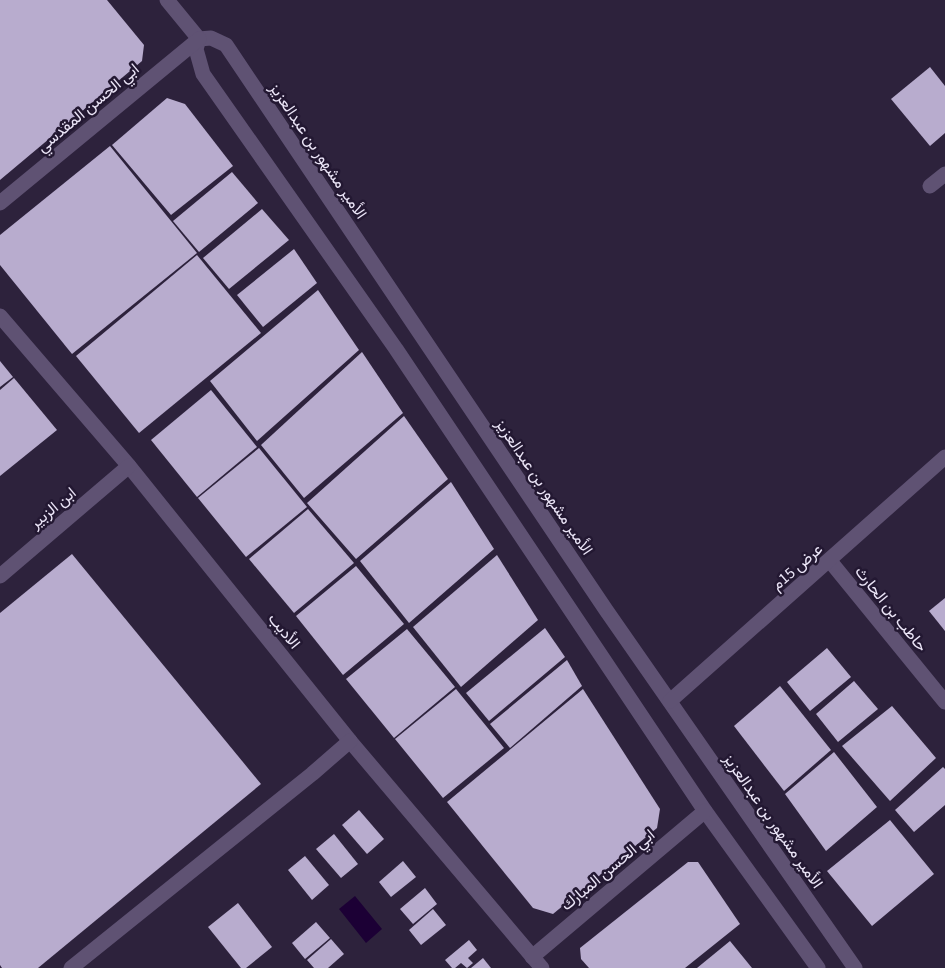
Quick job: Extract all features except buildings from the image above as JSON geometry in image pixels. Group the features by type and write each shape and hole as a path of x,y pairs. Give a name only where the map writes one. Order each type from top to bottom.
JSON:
{"street":[{"path":"167,0 199,39 196,49 203,74 401,357 705,811 818,968"},
{"name":"الأمير مشهور بن عبدالعزيز","path":"199,39 211,38 226,45 606,610 670,701 716,771 855,968"},
{"name":"ابي الحسن المقدسي","path":"0,204 199,39"},
{"path":"930,186 945,174"},
{"name":"الأديب","path":"0,316 129,466 350,741 537,962"},
{"name":"عرض 15م","path":"670,701 945,457"},
{"name":"ابن الزبير","path":"0,576 129,466"},
{"name":"حاطب بن الحارث","path":"830,561 945,702"},
{"path":"71,968 312,774 350,741"},
{"name":"ابي الحسن المبارك","path":"537,962 705,811"}],"shaded area":[{"path":"355,896 382,929 366,943 339,909"}]}
